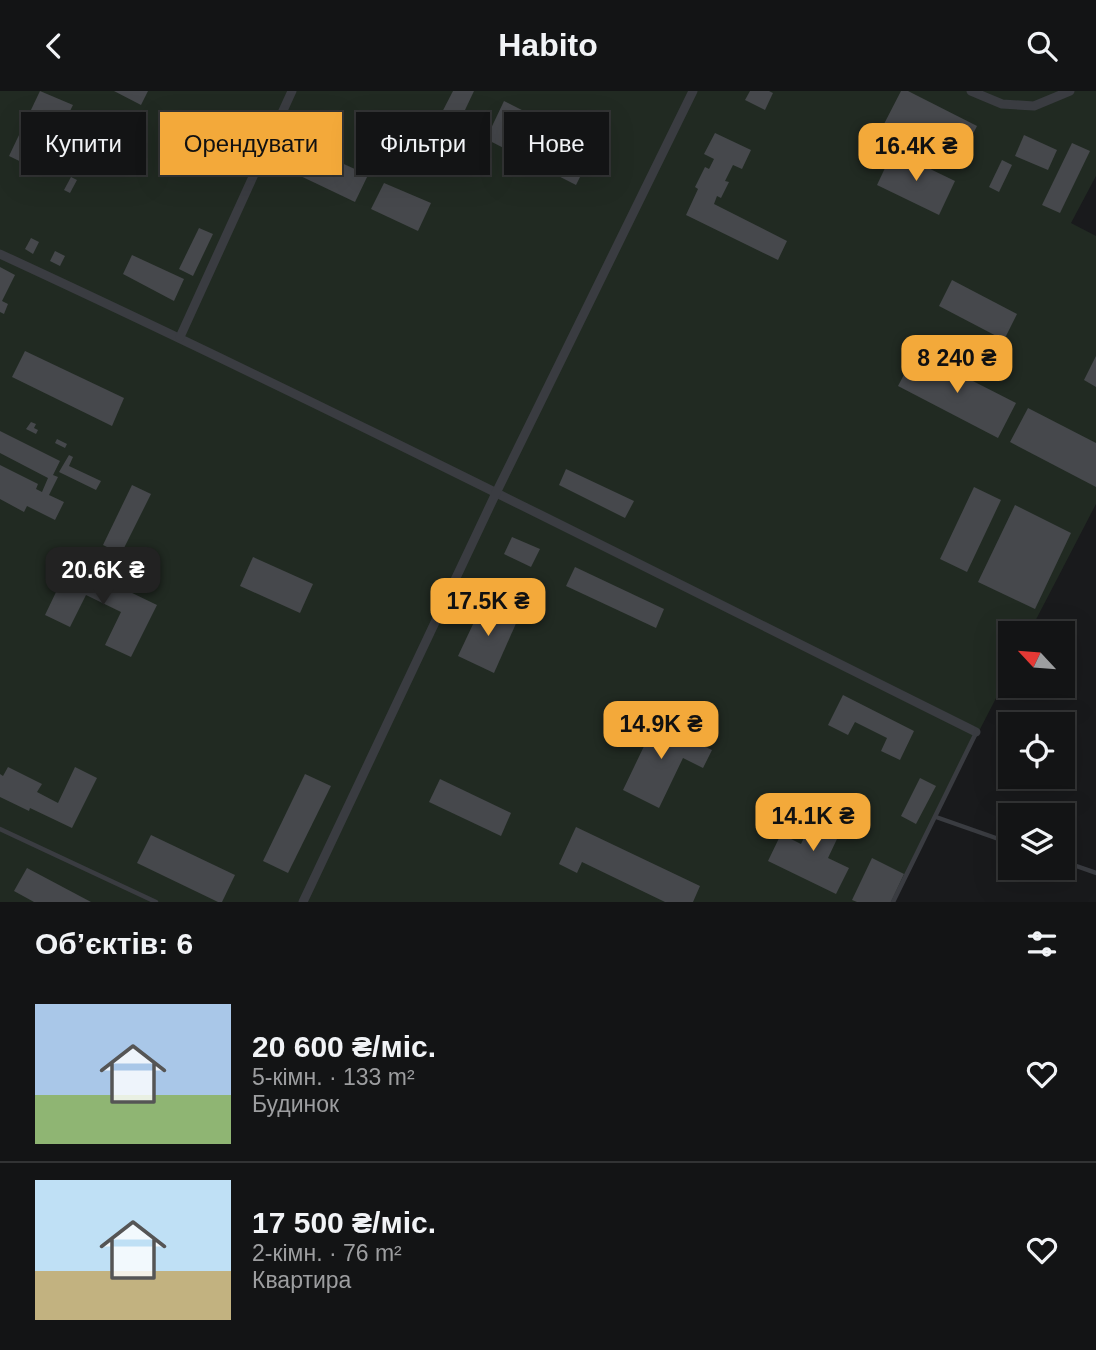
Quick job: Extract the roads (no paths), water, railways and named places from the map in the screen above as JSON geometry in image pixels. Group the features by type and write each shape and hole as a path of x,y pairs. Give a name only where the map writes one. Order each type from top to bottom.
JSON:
{"street":[{"path":"180,337 292,91"},
{"path":"303,902 496,493 694,91"},
{"path":"971,91 1002,104 1034,106 1070,91"},
{"path":"0,254 180,337 976,732"}],"lane":[{"path":"894,902 976,732"},
{"path":"936,817 998,839"},
{"path":"0,829 156,902"},
{"path":"1075,866 1096,873"}]}
